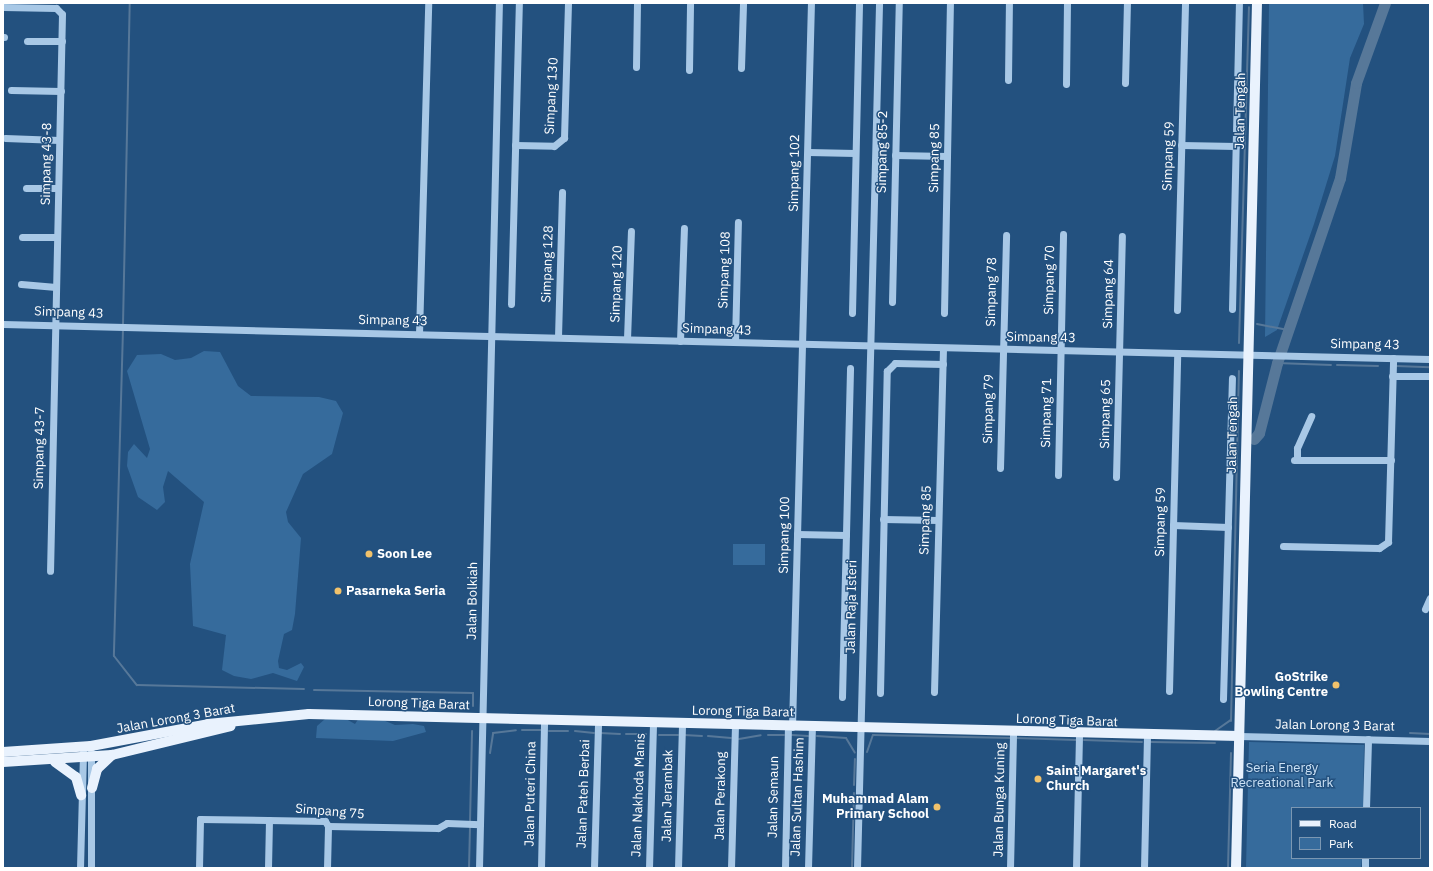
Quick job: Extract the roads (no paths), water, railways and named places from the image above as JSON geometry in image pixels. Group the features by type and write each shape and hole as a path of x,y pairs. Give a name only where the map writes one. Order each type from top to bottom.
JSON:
{"main road":[{"name":"Jalan Tengah","path":"1236,868 1257,3"},
{"name":"Lorong Tiga Barat","path":"248,720 309,714 653,724 861,727 1147,736 1239,736"},
{"name":"Jalan Lorong 3 Barat","path":"3,752 87,746 248,720"},
{"name":"Jalan Lorong 3 Barat","path":"3,762 54,761 112,755 210,733 248,720"},
{"path":"92,788 98,769 112,755"},
{"path":"54,761 76,777 81,795"}],"street":[{"path":"419,334 428,3"},
{"name":"Jalan Bolkiah","path":"479,868 474,823 483,719 499,3"},
{"path":"511,304 519,3"},
{"name":"Simpang 130","path":"516,146 554,146 564,138 568,3"},
{"path":"636,67 637,3"},
{"path":"689,70 690,3"},
{"path":"741,68 743,3"},
{"name":"Simpang 102","path":"802,344 811,3"},
{"path":"852,313 859,3"},
{"name":"Jalan Raja Isteri","path":"858,868 879,3"},
{"name":"Simpang 85-2","path":"892,302 899,3"},
{"name":"Simpang 85","path":"944,313 950,3"},
{"path":"1008,80 1009,3"},
{"path":"1066,84 1067,3"},
{"path":"1125,83 1128,3"},
{"name":"Simpang 59","path":"1177,310 1185,3"},
{"path":"1232,309 1239,3"},
{"name":"Simpang 43-8","path":"3,7 56,8 62,14 56,325"},
{"path":"27,40 62,41"},
{"path":"11,90 60,91"},
{"path":"5,138 60,140"},
{"path":"1181,145 1236,146"},
{"path":"808,152 855,153"},
{"path":"895,155 947,156"},
{"path":"26,188 58,188"},
{"name":"Simpang 128","path":"558,337 562,192"},
{"name":"Simpang 108","path":"735,342 738,222"},
{"path":"680,341 684,228"},
{"name":"Simpang 120","path":"627,339 631,231"},
{"name":"Simpang 70","path":"1060,351 1063,234"},
{"name":"Simpang 78","path":"1003,349 1006,235"},
{"name":"Simpang 64","path":"1119,352 1122,236"},
{"path":"22,237 57,237"},
{"path":"21,284 56,287"},
{"name":"Simpang 43","path":"3,324 1430,359"},
{"name":"Simpang 43-7","path":"50,571 56,325"},
{"name":"Simpang 100","path":"790,727 802,344"},
{"name":"Simpang 85","path":"934,692 943,348"},
{"name":"Simpang 79","path":"1000,468 1003,349"},
{"name":"Simpang 71","path":"1058,475 1060,351"},
{"name":"Simpang 65","path":"1116,477 1119,352"},
{"name":"Simpang 59","path":"1170,691 1178,353"},
{"path":"1283,546 1379,548 1386,545 1389,538 1393,358"},
{"path":"880,693 883,519 888,367 895,363 943,364"},
{"path":"842,697 850,368"},
{"path":"1392,376 1430,376"},
{"path":"1223,698 1232,378"},
{"path":"1311,416 1297,448 1295,460 1391,460"},
{"path":"883,519 938,520"},
{"path":"1173,525 1228,526"},
{"path":"797,534 846,535"},
{"path":"1425,609 1430,598"},
{"name":"Jalan Puteri China","path":"541,868 544,720"},
{"name":"Jalan Pateh Berbai","path":"594,868 598,722"},
{"name":"Jalan Nakhoda Manis","path":"649,868 653,724"},
{"name":"Jalan Jerambak","path":"678,868 682,724"},
{"name":"Jalan Perakong","path":"731,868 735,725"},
{"name":"Jalan Semaun","path":"785,868 790,727"},
{"name":"Jalan Sultan Hashim","path":"808,868 812,727"},
{"name":"Jalan Bunga Kuning","path":"1010,868 1013,732"},
{"path":"1076,868 1079,734"},
{"path":"1144,868 1147,736"},
{"name":"Jalan Lorong 3 Barat","path":"1239,736 1430,741"},
{"path":"1366,807 1368,739"},
{"path":"80,868 81,795 87,758 87,746"},
{"path":"87,758 92,788 91,868"},
{"name":"Simpang 75","path":"199,868 200,819 325,821 328,826 438,828 447,823 474,823"},
{"path":"268,868 269,820"},
{"path":"327,868 328,826"}],"waterway":[{"path":"123,324 130,3"},
{"path":"1254,439 1259,433 1277,363 1340,178 1356,83 1385,3"},
{"path":"1239,343 1249,7"},
{"path":"1257,324 1289,330"},
{"path":"123,329 114,656 137,685 304,689"},
{"path":"1277,363 1331,365"},
{"path":"1337,365 1378,366"},
{"path":"1396,366 1430,367"},
{"path":"1231,721 1239,371"},
{"path":"314,690 473,693 473,706"},
{"path":"1215,731 1231,720"},
{"path":"490,753 493,733 516,730"},
{"path":"522,730 541,730"},
{"path":"470,822 472,731"},
{"path":"549,731 568,731"},
{"path":"575,731 594,733"},
{"path":"600,733 620,734"},
{"path":"1410,733 1430,734"},
{"path":"626,734 646,734"},
{"path":"659,735 678,735"},
{"path":"684,735 702,736"},
{"path":"739,739 761,735"},
{"path":"768,735 784,735"},
{"path":"792,735 808,736"},
{"path":"867,752 873,735 1011,738"},
{"path":"708,736 731,738"},
{"path":"817,736 846,738 855,753"},
{"path":"1016,738 1076,740"},
{"path":"1084,740 1142,742"},
{"path":"1151,742 1215,743"},
{"path":"1228,868 1231,753"},
{"path":"854,785 855,759"},
{"path":"852,868 854,793"},
{"path":"469,868 470,826"}],"place":[{"name":"Soon Lee","path":"369,554"},
{"name":"Pasarneka Seria","path":"338,591"},
{"name":"GoStrike Bowling Centre","path":"1336,685"},
{"name":"Saint Margaret's Church","path":"1038,779"},
{"name":"Muhammad Alam Primary School","path":"937,807"}],"park label":[{"name":"Seria Energy Recreational Park","path":"1282,776"}]}
